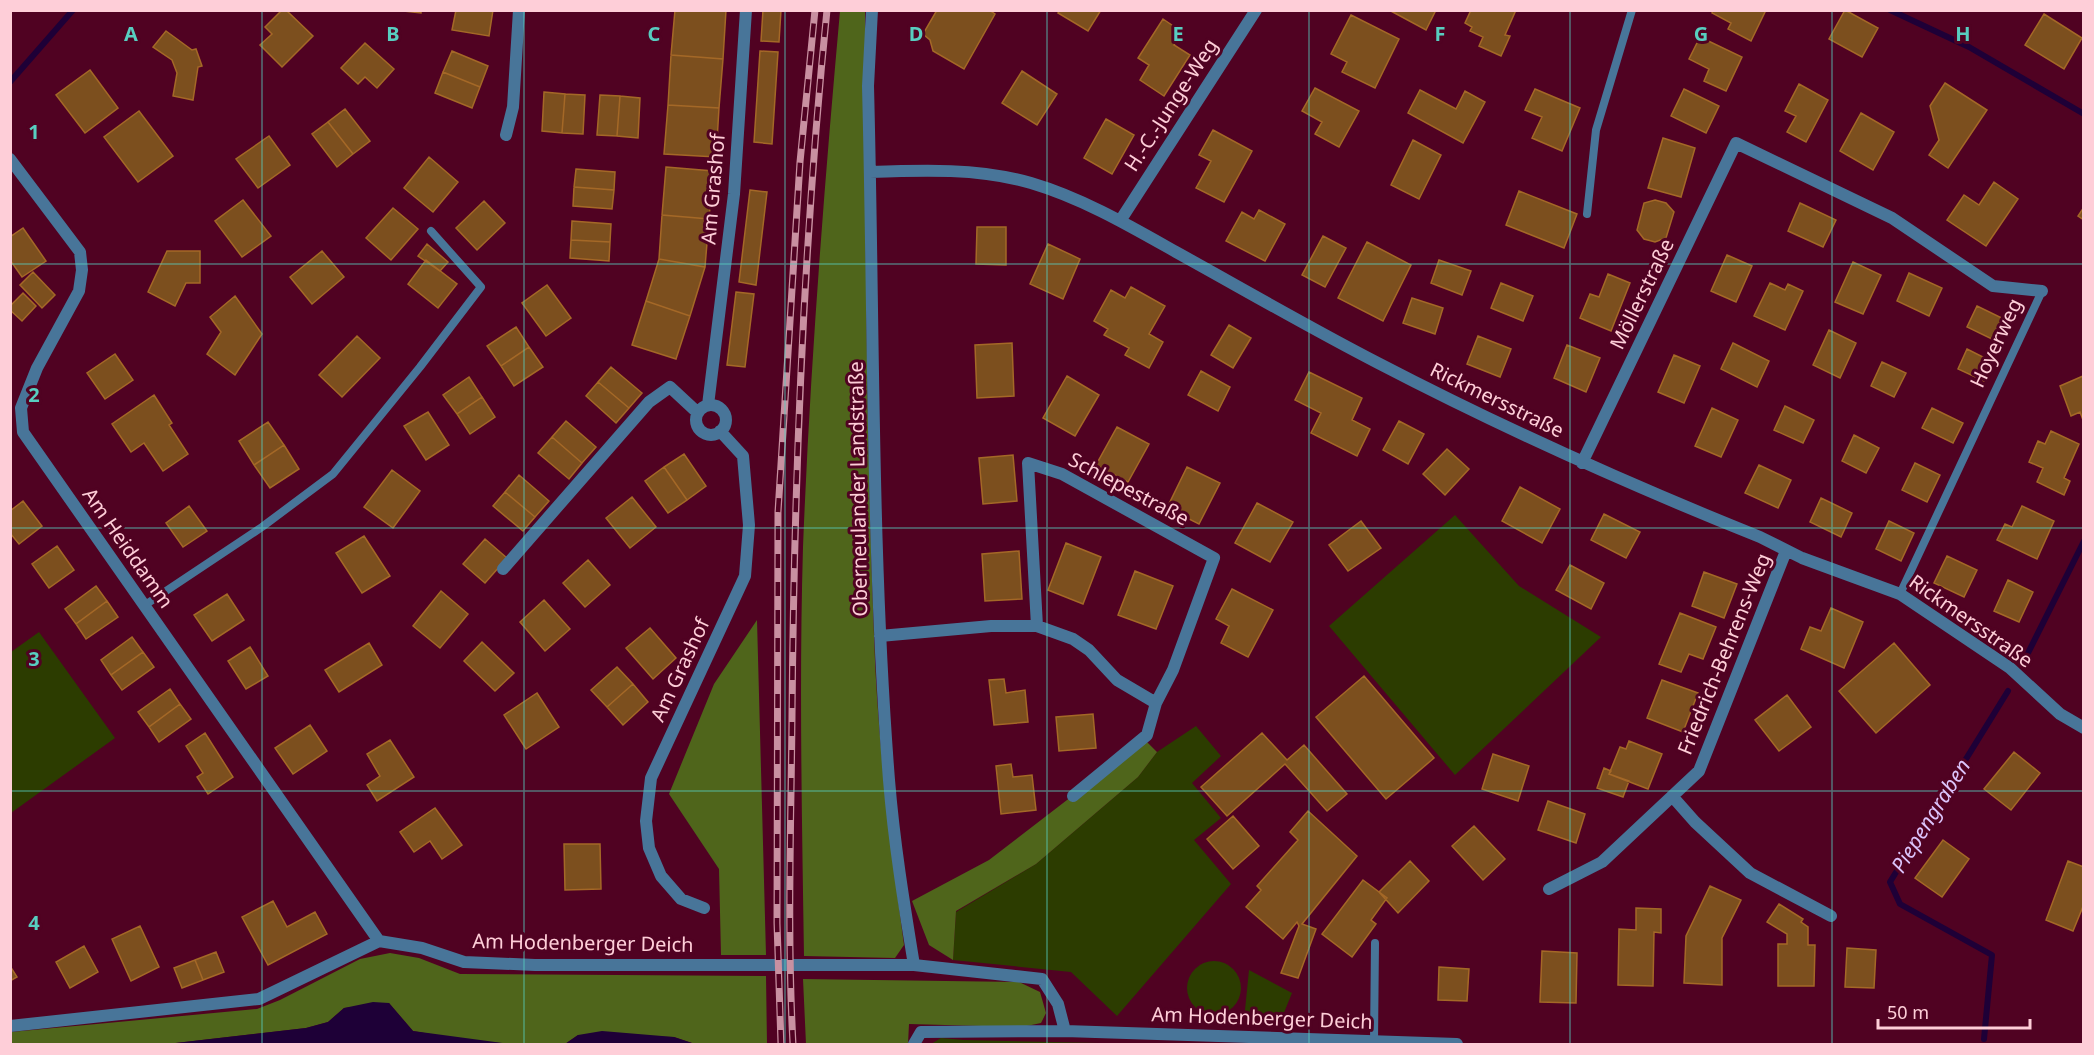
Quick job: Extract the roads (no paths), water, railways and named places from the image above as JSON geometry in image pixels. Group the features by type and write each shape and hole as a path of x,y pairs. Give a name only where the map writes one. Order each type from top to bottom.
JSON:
{"street":[{"path":"506,135 513,107 519,10"},
{"name":"Am Grashof","path":"703,409 714,405 724,413 724,426 720,432 707,434 698,426 703,409 734,194 746,10"},
{"name":"Oberneulander Landstraße","path":"872,10 868,86 880,636 889,782 897,859 914,965"},
{"name":"H.-C.-Junge-Weg","path":"1120,221 1256,10"},
{"name":"Hoyerweg","path":"1736,142 1892,218 1993,286 2042,291"},
{"name":"Möllerstraße","path":"1582,463 1736,142"},
{"name":"Am Heiddamm","path":"10,159 80,252 82,270 79,291 37,368 21,408 23,432 380,941"},
{"name":"Rickmersstraße","path":"870,172 928,170 1019,181 1060,193 1120,221 1369,358 1486,419 1582,463 1760,537 1786,551 1900,594 2010,668 2060,714 2084,728"},
{"name":"Am Grashof","path":"502,569 650,402 670,387 703,409"},
{"name":"Am Grashof","path":"704,908 681,899 661,876 649,848 646,821 651,778 745,576 749,525 743,456 720,432"},
{"name":"Schlepestraße","path":"1037,626 1029,463 1062,474 1214,558 1173,670 1156,703 1147,735 1073,796"},
{"name":"Friedrich-Behrens-Weg","path":"1549,889 1602,862 1699,771 1786,551"},
{"path":"880,636 992,626 1037,626 1073,639 1089,650 1117,680 1156,703"},
{"path":"1672,796 1695,822 1750,873 1831,916"},
{"path":"10,1026 259,999 380,941"},
{"name":"Am Hodenberger Deich","path":"380,941 422,948 464,962 535,966 914,965 1042,980 1058,1004 1065,1031"},
{"name":"Am Hodenberger Deich","path":"914,1044 921,1032 1065,1031 1457,1044"}],"lane":[{"path":"1587,214 1596,130 1632,10"},
{"path":"145,604 261,527 333,474 420,367 481,286 431,231"},
{"name":"Hoyerweg","path":"1900,594 2042,291"},
{"path":"1374,1042 1375,943"}],"waterway":[{"path":"10,82 73,10"},
{"name":"Piepengraben","path":"1890,10 1969,47 2084,114"},
{"name":"Piepengraben","path":"2024,661 2084,541"},
{"name":"Piepengraben","path":"1984,1039 1992,955 1900,904 1890,882 2008,691"}],"railway":[{"path":"781,1044 777,923 778,512 800,162 815,10"},
{"path":"793,1044 790,880 798,452 806,275 827,10"}]}
